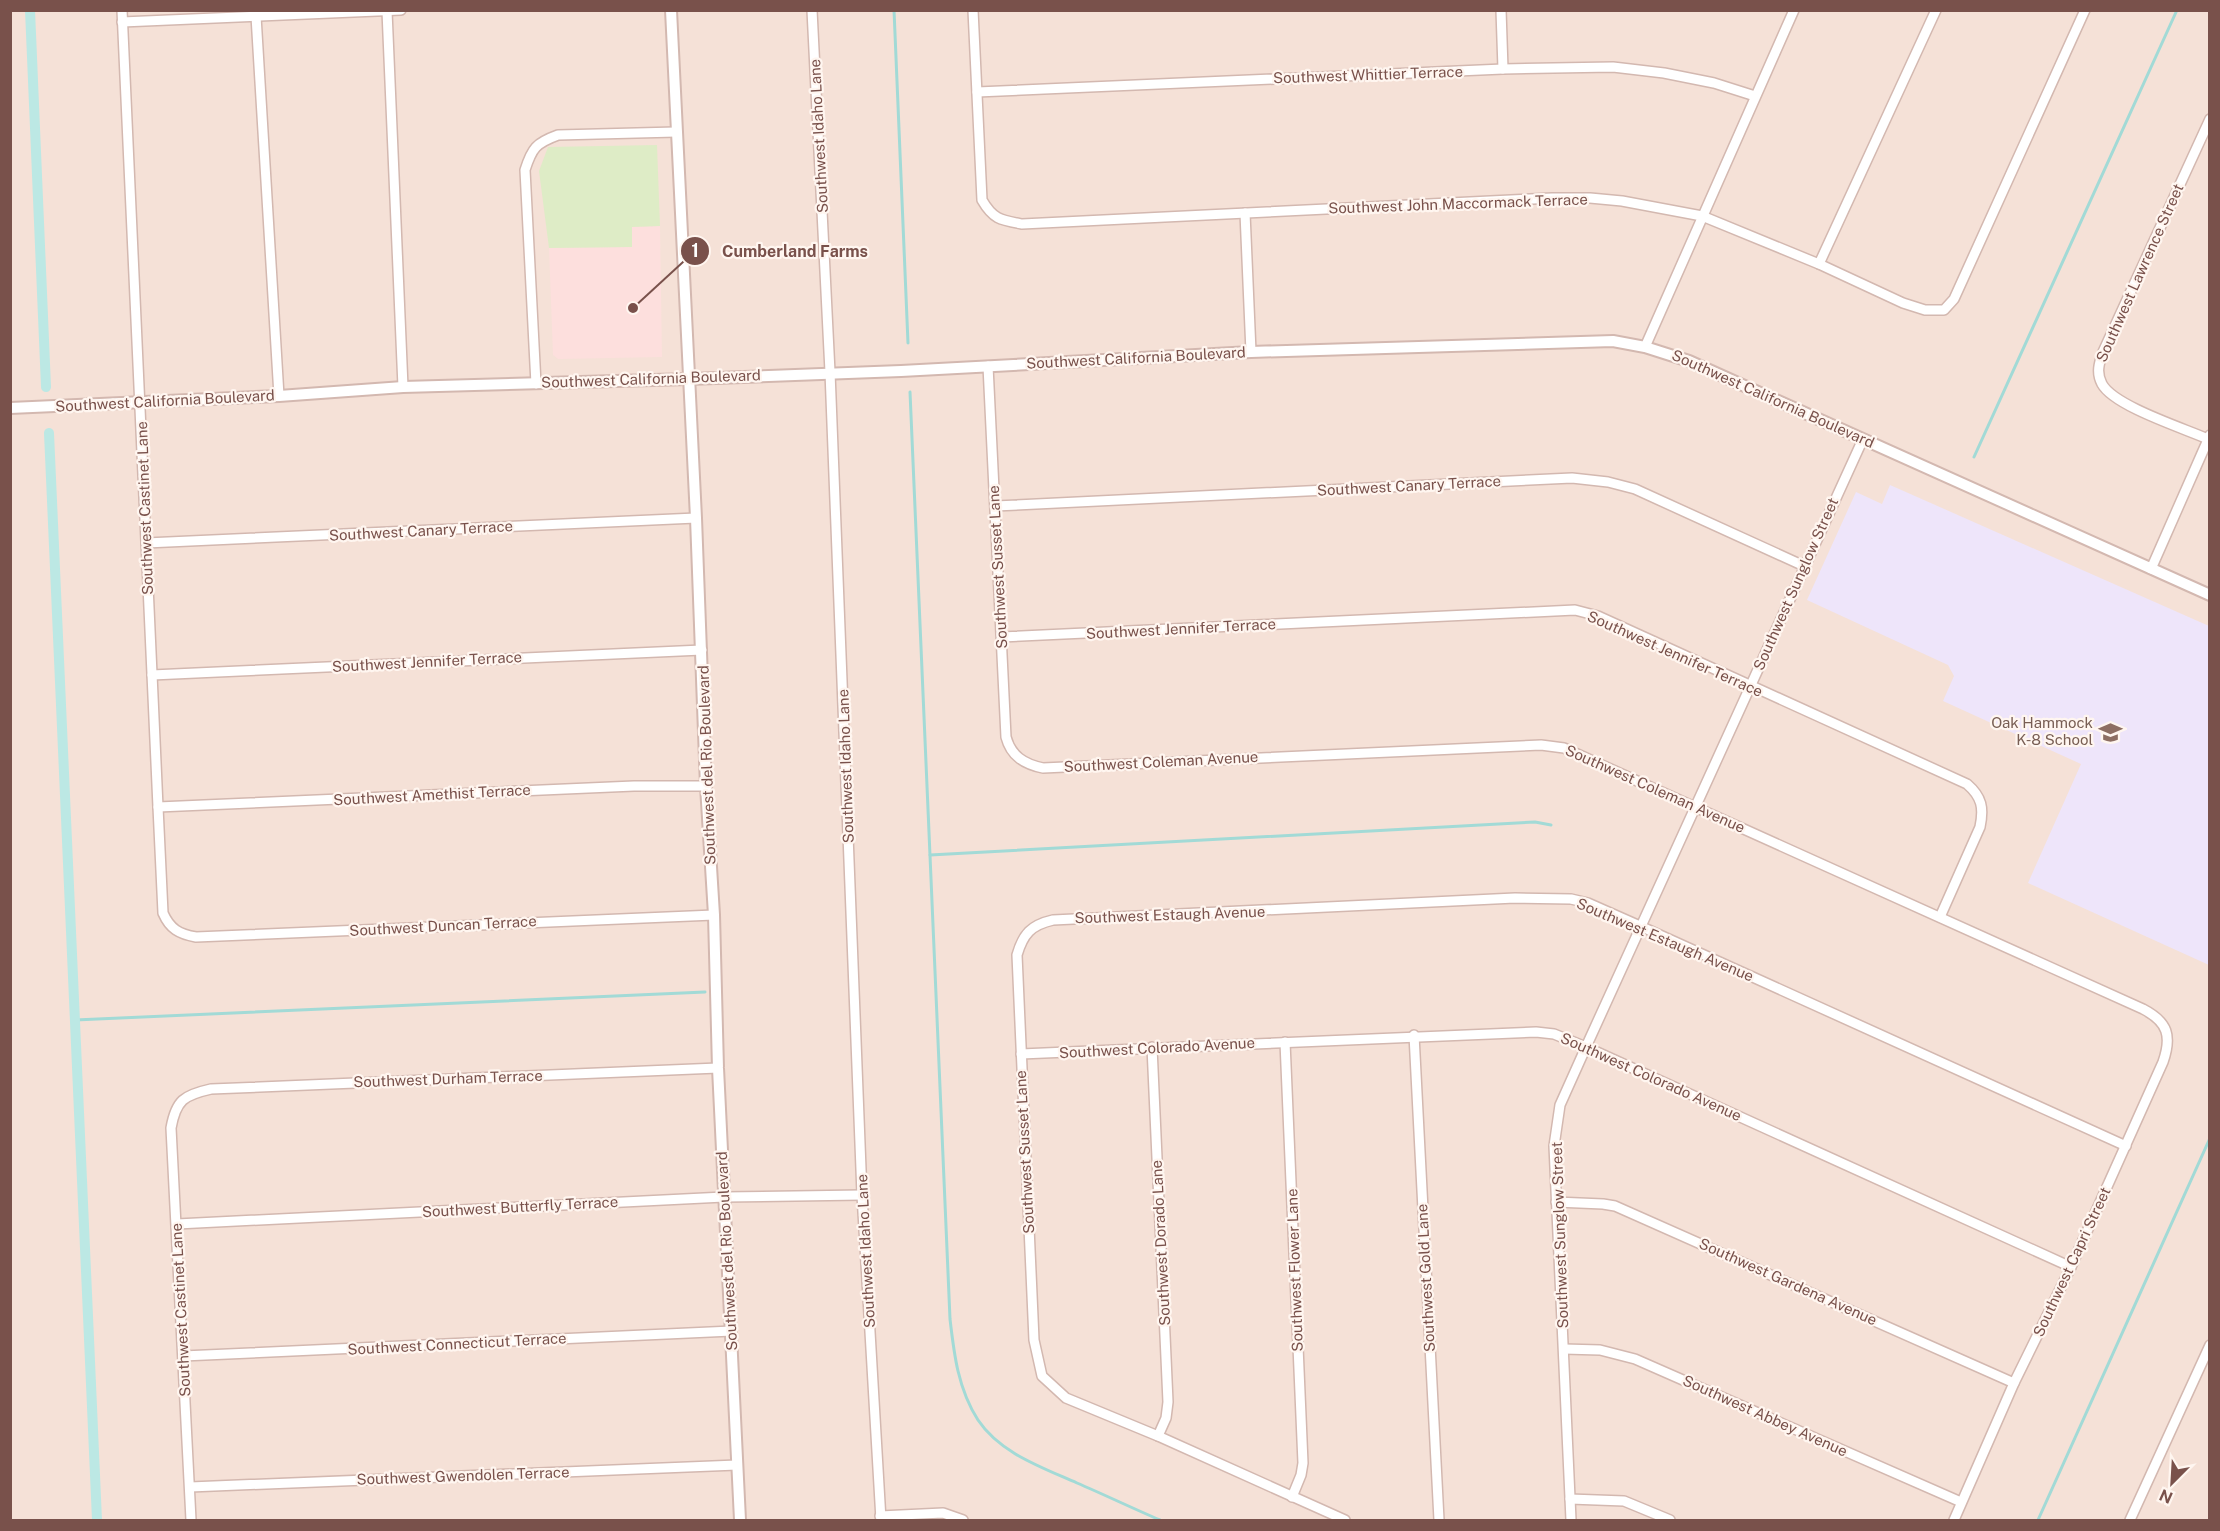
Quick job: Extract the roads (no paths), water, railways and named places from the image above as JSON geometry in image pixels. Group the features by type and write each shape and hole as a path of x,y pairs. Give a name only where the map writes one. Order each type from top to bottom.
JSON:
{"street":[{"name":"Southwest Castinet Lane","path":"122,10 163,913 174,930"},
{"path":"122,22 401,10"},
{"name":"Southwest del Rio Boulevard","path":"671,10 696,518 706,786 714,915 718,1068 740,1521"},
{"name":"Southwest Idaho Lane","path":"812,10 830,372 862,1195 881,1518"},
{"path":"973,10 978,92"},
{"path":"1502,10 1503,69"},
{"path":"1646,347 1794,10"},
{"path":"1819,264 1936,10"},
{"name":"Southwest John Maccormack Terrace","path":"978,92 982,200 990,214 1003,221 1022,224 1590,198 1646,204 1702,216 1819,264 1903,303 1925,310 1944,310 1954,299 1967,274 2085,10"},
{"path":"387,11 403,387"},
{"path":"255,16 279,396"},
{"name":"Southwest Whittier Terrace","path":"978,92 1503,69 1613,67 1664,73 1714,83 1755,96"},
{"name":"Southwest Lawrence Street","path":"2209,437 2120,401 2102,385 2098,373 2103,352 2210,119"},
{"path":"536,384 525,170 530,155 540,141 558,135 676,132"},
{"path":"1245,213 1251,352"},
{"name":"Southwest California Boulevard","path":"10,408 279,396 403,387 688,379 1251,352 1612,341 1646,347 1689,361 2210,595"},
{"name":"Southwest Susset Lane","path":"988,366 1006,737 1011,751 1022,761"},
{"path":"2151,569 2209,437"},
{"name":"Southwest Sunglow Street","path":"1571,1521 1554,1146 1560,1105 1863,439"},
{"name":"Southwest Canary Terrace","path":"995,506 1572,478 1608,482 1635,489 1804,566"},
{"name":"Southwest Canary Terrace","path":"146,543 696,518"},
{"name":"Southwest Jennifer Terrace","path":"1002,637 1575,610 1598,616 1967,784 1976,792 1981,801 1983,811 1980,826 1940,917"},
{"name":"Southwest Jennifer Terrace","path":"152,675 702,650"},
{"name":"Southwest Coleman Avenue","path":"1022,761 1042,768 1541,745 1564,748 2143,1009"},
{"name":"Southwest Amethist Terrace","path":"158,807 622,786 706,786"},
{"name":"Southwest Estaugh Avenue","path":"1028,931 1039,923 1053,920 1547,898 1571,899 1588,903 1640,926 2126,1146"},
{"name":"Southwest Duncan Terrace","path":"174,930 196,938 714,915"},
{"name":"Southwest Susset Lane","path":"1028,931 1017,955 1034,1340 1042,1376 1066,1398 1158,1436"},
{"name":"Southwest Capri Street","path":"1954,1521 2014,1383 2071,1267 2163,1062 2168,1047 2167,1035 2162,1024 2143,1009"},
{"name":"Southwest Colorado Avenue","path":"1021,1054 1414,1035 1546,1032 1586,1047 2071,1267"},
{"name":"Southwest Gold Lane","path":"1414,1035 1438,1521"},
{"name":"Southwest Flower Lane","path":"1285,1042 1303,1463 1292,1497"},
{"name":"Southwest Dorado Lane","path":"1152,1047 1168,1402 1166,1418 1158,1436"},
{"name":"Southwest Durham Terrace","path":"181,1101 191,1093 211,1089 718,1068"},
{"name":"Southwest Castinet Lane","path":"181,1101 174,1114 171,1128 191,1521"},
{"name":"Southwest Butterfly Terrace","path":"177,1224 724,1197 862,1195"},
{"name":"Southwest Gardena Avenue","path":"1556,1202 1615,1206 2014,1383"},
{"name":"Southwest Connecticut Terrace","path":"183,1356 732,1331"},
{"path":"2130,1521 2210,1346"},
{"name":"Southwest Abbey Avenue","path":"1564,1349 1600,1350 1635,1359 1961,1502"},
{"path":"1158,1436 1345,1521"},
{"name":"Southwest Gwendolen Terrace","path":"190,1487 737,1465"},
{"path":"1570,1499 1624,1501 1670,1521"},
{"path":"881,1518 943,1513 963,1521"}],"waterway":[{"path":"30,10 46,387"},
{"path":"894,10 908,343"},
{"path":"1974,457 2177,10"},
{"path":"910,392 950,1319 958,1371 971,1408 987,1432 998,1442 1036,1465 1160,1520"},
{"path":"49,433 97,1520"},
{"path":"930,855 1535,822 1551,825"},
{"path":"75,1020 705,992"},
{"path":"2038,1520 2210,1138"}],"place":[{"name":"Cumberland Farms","path":"633,308"},
{"name":"Oak Hammock K-8 School","path":"2111,732"}]}
